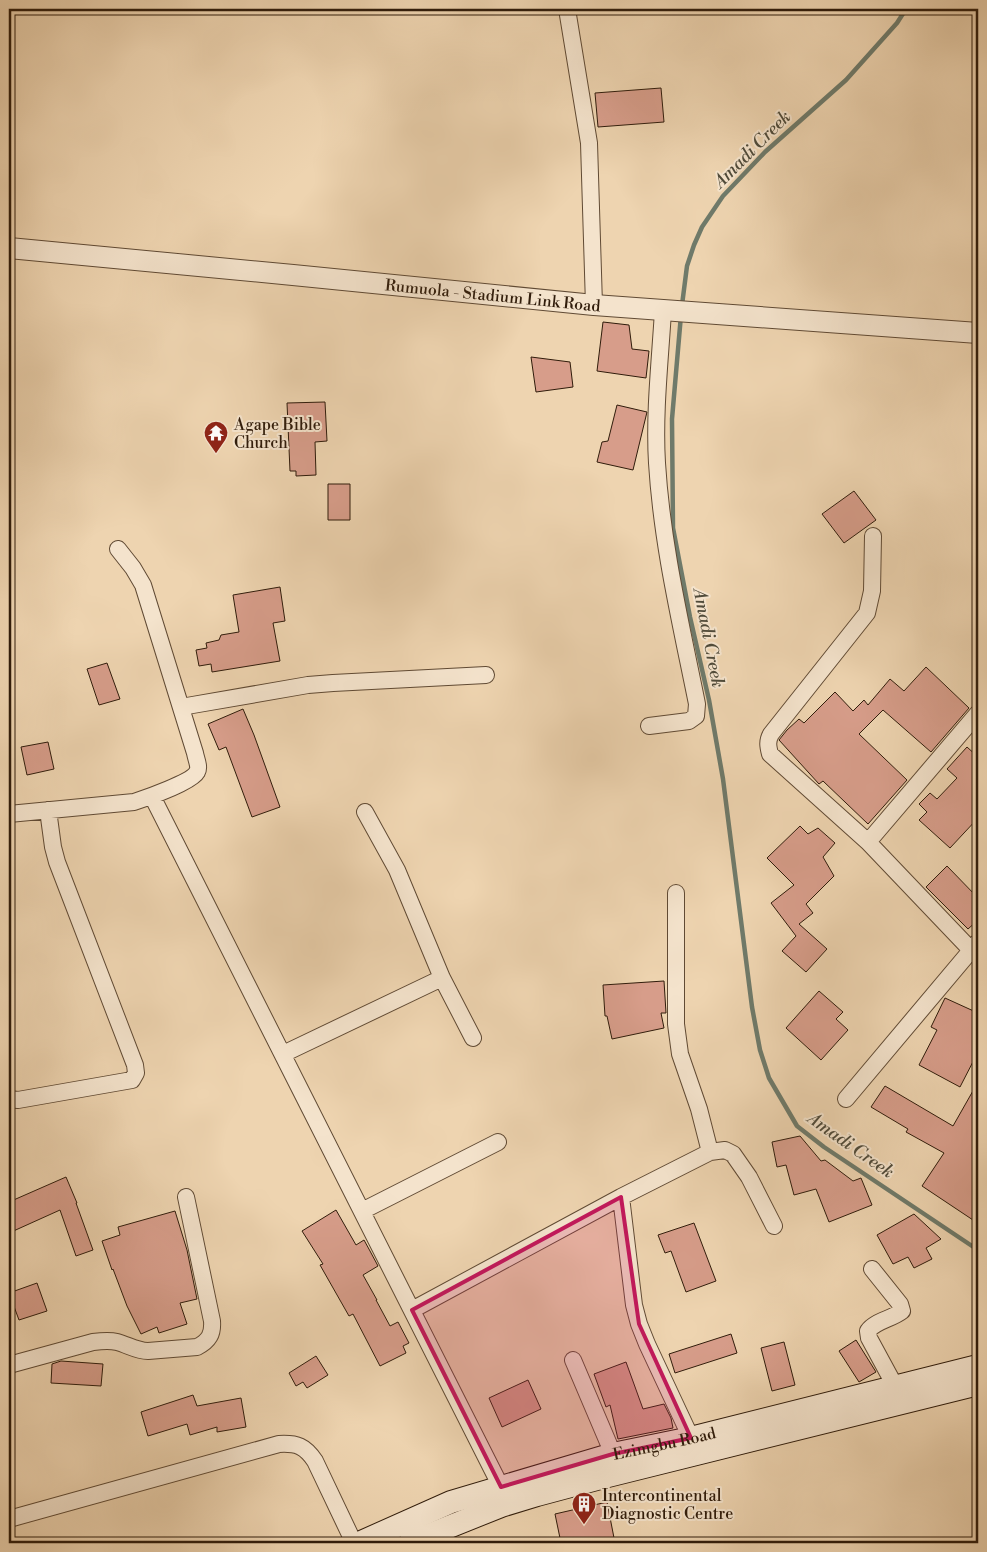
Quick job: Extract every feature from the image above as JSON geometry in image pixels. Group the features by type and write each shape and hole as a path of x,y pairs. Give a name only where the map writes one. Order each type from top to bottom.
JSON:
{"main road":[{"name":"Ezimgbu Road","path":"409,1543 501,1506 608,1476 696,1446 895,1386 978,1366"},
{"name":"Ezimgbu Road","path":"359,1543 451,1502 613,1454 696,1446 978,1384"}],"street":[{"path":"567,9 589,143 594,306"},
{"name":"Rumuola - Stadium Link Road","path":"9,248 293,274 594,306 978,333"},
{"path":"649,726 689,721 696,716 697,704 670,574 661,514 657,461 658,397 667,311"},
{"path":"846,1099 975,946 868,842 770,754 768,741 771,734 867,613 872,591 873,536"},
{"path":"9,814 134,802 188,780 197,774 198,768 181,707 143,585 118,549"},
{"path":"181,707 308,685 486,675"},
{"path":"868,842 978,713"},
{"path":"152,796 501,1487"},
{"path":"9,1099 18,1100 132,1080 136,1073 135,1065 57,862 48,810"},
{"path":"364,812 397,870 442,978 473,1038"},
{"path":"676,894 676,1024 680,1054 699,1109 710,1152"},
{"path":"283,1054 442,978"},
{"path":"362,1211 498,1142"},
{"path":"412,1310 621,1197 710,1152 725,1150 733,1154 749,1177 774,1226"},
{"path":"621,1197 634,1305 639,1324 696,1446"},
{"path":"9,1365 106,1340 140,1351 197,1347 204,1344 213,1330 186,1198"},
{"path":"872,1269 900,1304 902,1311 871,1326 868,1331 869,1338 895,1386"},
{"path":"573,1360 613,1454"},
{"path":"9,1520 279,1444 289,1443 300,1445 309,1452 315,1461 354,1543"}],"highlighted area":[{"path":"621,1197 639,1324 691,1438 613,1454 501,1487 412,1310"}],"building":[{"path":"661,88 664,122 598,127 595,93"},
{"path":"603,322 629,325 632,349 649,351 646,378 597,371"},
{"path":"531,357 570,362 573,387 536,392"},
{"path":"325,402 327,441 315,442 316,475 296,476 296,471 290,471 287,403"},
{"path":"617,405 647,412 633,470 597,462 602,442 608,441"},
{"path":"328,484 350,484 350,520 328,520"},
{"path":"854,491 876,520 844,543 822,514"},
{"path":"280,587 285,621 273,623 280,661 212,672 211,664 199,666 196,650 207,648 206,643 219,640 221,635 239,632 233,595"},
{"path":"107,663 120,699 99,705 87,669"},
{"path":"926,667 969,708 931,752 883,710 859,734 907,780 868,824 823,781 819,784 779,740 799,719 804,723 835,692 853,711 864,700 868,705 890,679 904,691"},
{"path":"243,709 280,807 252,817 226,747 219,750 208,724"},
{"path":"48,742 54,769 27,775 21,747"},
{"path":"967,747 978,757 978,818 950,848 919,820 927,812 919,804 930,793 937,799 957,778 947,769"},
{"path":"800,826 808,834 818,828 835,843 823,857 834,876 806,904 813,913 799,924 827,949 806,972 782,951 796,936 771,903 794,885 767,858"},
{"path":"947,866 978,898 978,920 968,929 926,887"},
{"path":"664,981 666,1013 661,1013 664,1028 612,1039 607,1016 605,1016 603,985"},
{"path":"819,991 843,1012 836,1019 848,1030 821,1060 786,1028"},
{"path":"945,998 978,1013 978,1052 960,1087 919,1065 937,1030 931,1027"},
{"path":"978,1082 978,1213 973,1220 922,1186 944,1153 906,1132 908,1129 871,1107 885,1086 953,1126"},
{"path":"800,1136 821,1161 825,1160 853,1181 861,1178 872,1205 829,1222 816,1189 794,1195 786,1165 777,1167 772,1142"},
{"path":"66,1177 93,1250 76,1256 60,1210 9,1233 9,1202"},
{"path":"336,1210 356,1245 364,1240 378,1266 363,1275 390,1326 398,1322 409,1343 403,1346 406,1353 380,1366 353,1314 349,1316 320,1265 323,1264 302,1231"},
{"path":"175,1211 187,1250 197,1299 180,1303 187,1324 159,1333 157,1327 141,1334 127,1306 102,1241 120,1235 118,1227"},
{"path":"914,1214 941,1239 926,1248 932,1259 914,1268 908,1257 893,1264 877,1235"},
{"path":"694,1223 716,1281 686,1292 671,1251 665,1253 658,1235"},
{"path":"37,1283 47,1311 19,1320 9,1293"},
{"path":"731,1334 737,1353 675,1373 669,1354"},
{"path":"856,1340 876,1372 859,1382 839,1351"},
{"path":"784,1342 795,1385 772,1391 761,1348"},
{"path":"316,1356 328,1375 307,1388 303,1382 296,1386 289,1373"},
{"path":"61,1361 103,1364 101,1386 51,1383 52,1364"},
{"path":"626,1362 643,1409 664,1404 671,1418 673,1428 618,1439 610,1405 606,1407 594,1374"},
{"path":"528,1380 541,1409 502,1427 489,1398"},
{"path":"193,1395 197,1406 241,1398 246,1427 217,1432 217,1427 190,1435 187,1424 148,1436 141,1412"},
{"name":"Intercontinental Diagnostic Centre","path":"607,1502 615,1543 561,1543 555,1514"}],"waterway":[{"name":"Amadi Creek","path":"682,305 687,266 694,245 702,227 723,196 765,152 846,80 897,23 906,9"},
{"name":"Amadi Creek","path":"681,315 672,419 673,528 690,617 709,700 723,779 752,1007 760,1050 769,1078 797,1126 824,1147 978,1250"}],"place":[{"name":"Agape Bible Church","path":"216,454"},
{"name":"Intercontinental Diagnostic Centre","path":"584,1525"}]}
